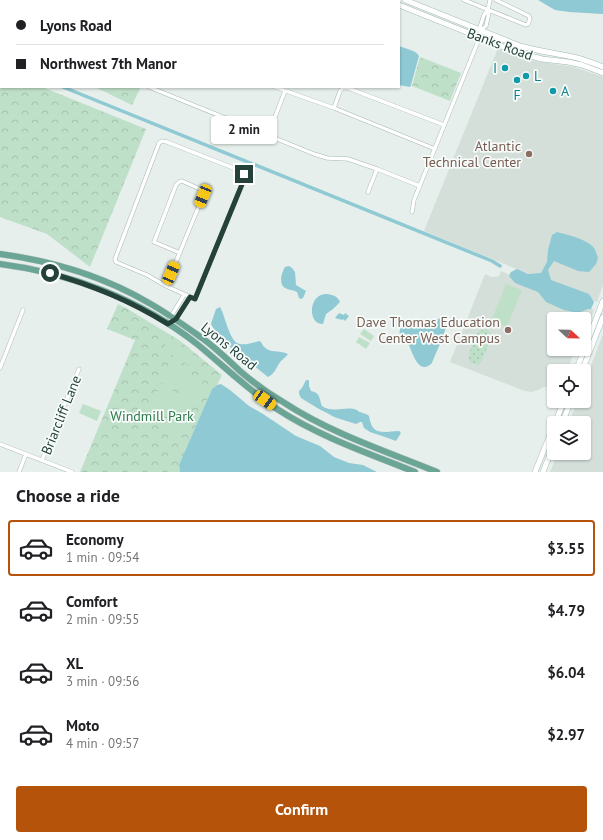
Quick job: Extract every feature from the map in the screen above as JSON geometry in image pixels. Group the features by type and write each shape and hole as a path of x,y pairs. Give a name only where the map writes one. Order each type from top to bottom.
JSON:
{"main road":[{"path":"0,251 32,255 41,261"},
{"name":"Lyons Road","path":"0,254 41,261 74,270 131,293 149,302 173,318 203,339 263,389 311,419 331,429 437,472"},
{"name":"Lyons Road","path":"0,264 22,266 43,271 81,282 119,297 168,324 196,344 243,384 278,409 326,436 415,472"}],"street":[{"name":"Banks Road","path":"405,0 416,2 516,52 529,56 568,62 603,73"},
{"name":"Banks Road","path":"464,0 526,25 528,24 530,19 528,16 496,0"},
{"name":"Banks Road","path":"481,34 486,26 490,0"},
{"name":"Banks Road","path":"400,5 532,50 589,61 603,67"},
{"path":"412,212 414,200 434,148 481,34"},
{"path":"151,88 314,154 327,158 348,159 420,186"},
{"path":"278,88 334,108 434,148"},
{"path":"334,108 340,91 343,88 348,88 444,125"},
{"path":"268,135 285,91"},
{"path":"162,141 241,171 245,177 195,299 166,286 147,275 116,262 114,259 159,143 162,141"},
{"path":"368,192 377,169"},
{"path":"166,286 180,253 204,192 182,181 176,185 154,242 180,253"},
{"path":"173,318 184,295"},
{"path":"168,324 190,297"},
{"path":"579,364 603,301"},
{"path":"0,368 23,310"},
{"path":"585,364 603,317"},
{"name":"Briarcliff Lane","path":"42,460 79,369"},
{"path":"535,472 547,442"},
{"path":"0,444 72,472"},
{"path":"19,472 26,454"},
{"path":"543,472 548,460"}],"shaded area":[{"name":"Atlantic Technical Center","path":"498,48 535,61 574,67 603,77 603,285 597,302 424,231"},
{"name":"Dave Thomas Education Center West Campus","path":"501,271 594,310 591,318 591,312 547,312 547,356 572,356 570,364 547,364 547,387 531,392 525,391 450,362 485,274 491,277 499,276"},
{"path":"603,334 603,472 550,472 555,460 591,460 591,416 572,416 574,408 591,408 591,366"}],"green space":[{"path":"420,57 461,73 450,101 412,86"},
{"path":"0,88 44,88 146,129 90,267 47,234 0,217"},
{"path":"97,88 140,88 132,105"},
{"path":"506,284 522,290 507,327 491,321"},
{"name":"Windmill Park","path":"118,304 179,340 222,375 217,385 212,389 179,465 180,472 80,472 135,340 107,329"},
{"path":"364,329 374,336 371,341 360,334"},
{"path":"486,329 490,333 491,339 481,362 478,365 470,362 469,353 479,331"},
{"path":"359,337 370,343 366,349 356,342"},
{"path":"169,339 199,359 193,368 163,349"},
{"path":"169,366 203,380 198,395 196,396 162,383 167,367"},
{"path":"161,386 194,400 195,402 190,415 188,416 155,403 154,400 159,387"},
{"path":"83,404 101,411 97,421 79,413"},
{"path":"151,405 163,410 157,425 145,420"},
{"path":"174,413 180,416 177,422 182,424 178,432 163,426 166,418 171,419"}],"water":[{"path":"538,0 603,0 603,14 555,10"},
{"path":"400,46 413,51 419,56 410,87 400,85"},
{"path":"557,232 572,236 587,242 594,248 598,258 596,264 589,272 578,271 554,261 548,270 551,280 589,294 594,302 591,309 580,312 564,310 546,302 538,292 515,283 509,276 511,272 517,269 528,274 541,273 547,262 548,250 552,235"},
{"path":"289,266 295,272 296,285 306,291 301,299 299,298 297,292 285,288 282,284 281,278 284,269 285,267"},
{"path":"325,294 330,294 338,298 340,302 326,314 323,324 318,323 313,317 312,307 316,299"},
{"path":"220,307 234,341 239,344 245,344 259,341 266,349 288,354 270,376 268,377 234,351 215,331 211,324 216,309"},
{"path":"339,313 344,315 345,313 349,316 345,321 343,319 335,318"},
{"path":"441,318 447,320 444,334 432,363 423,367 416,361 405,338 400,335 400,328 403,324 419,324"},
{"path":"306,380 309,381 311,391 317,393 322,406 331,409 348,408 357,410 369,416 370,422 375,430 383,432 399,431 401,433 396,441 370,432 364,428 362,422 356,424 334,417 319,409 301,398 299,394 299,391"},
{"path":"221,384 249,406 296,436 320,446 334,457 349,463 363,465 377,472 180,472 179,465 212,389"}],"waterway":[{"path":"65,88 492,261 500,266"}],"place":[{"name":"I","path":"505,68"},
{"name":"L","path":"526,76"},
{"name":"F","path":"517,80"},
{"name":"A","path":"553,91"},
{"name":"Atlantic Technical Center","path":"529,154"},
{"name":"Dave Thomas Education Center West Campus","path":"508,330"}],"route":[{"path":"50,273 81,282 112,294 168,324 176,319 190,297 195,299 245,177 244,174"}]}
